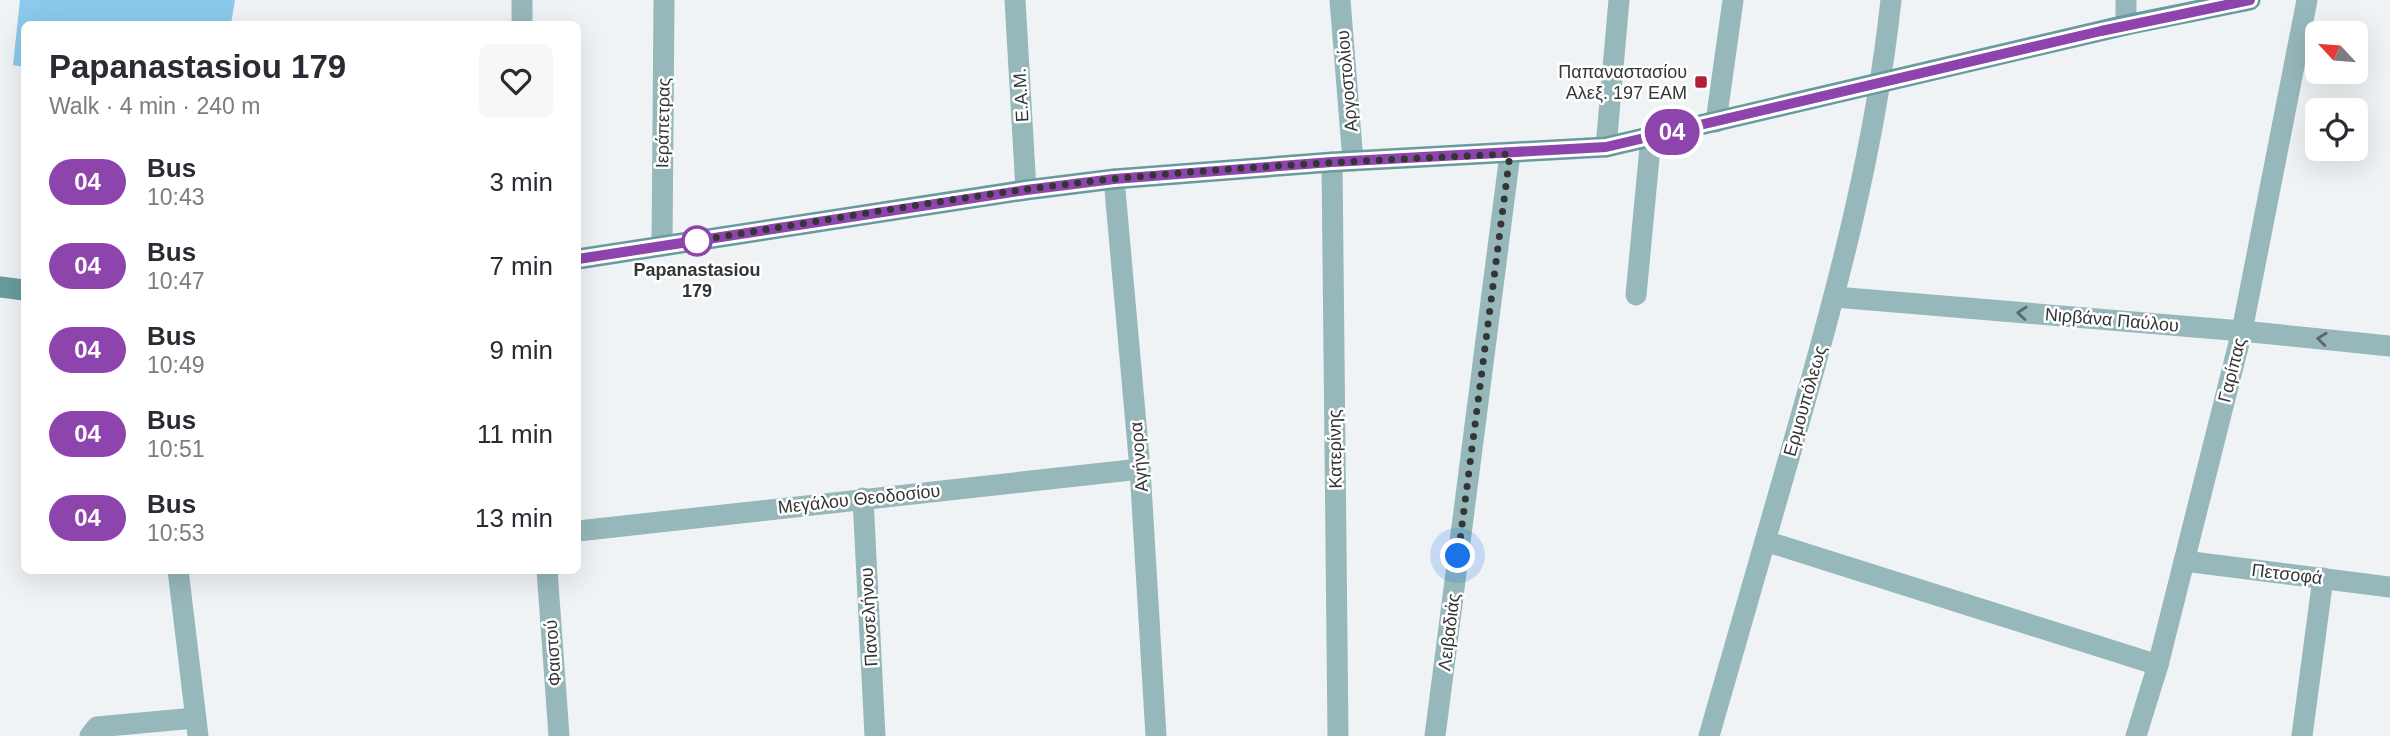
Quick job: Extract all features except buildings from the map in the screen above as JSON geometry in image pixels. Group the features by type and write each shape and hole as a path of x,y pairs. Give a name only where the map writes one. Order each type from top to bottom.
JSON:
{"main road":[{"path":"581,259 1026,190 1114,179 1343,162 1606,147 1716,122 1882,72 2250,0"},
{"path":"0,287 21,290"}],"street":[{"path":"522,0 522,21"},
{"name":"Ιεράπετρας","path":"662,246 664,0"},
{"name":"Ε.Α.Μ.","path":"1015,0 1026,190"},
{"name":"Αργοστολίου","path":"1340,0 1343,162"},
{"path":"1606,147 1619,0"},
{"path":"1716,122 1733,0"},
{"name":"Ερμουπόλεως","path":"1709,736 1835,297 1859,201 1882,72 1891,0"},
{"path":"2126,0 2126,25"},
{"name":"Γαρίπας","path":"2136,736 2158,665 2242,331 2307,0"},
{"path":"1636,295 1651,137"},
{"name":"Λειβαδιάς","path":"1435,736 1510,154"},
{"name":"Κατερίνης","path":"1338,736 1343,162"},
{"name":"Αγήνορα","path":"1114,179 1140,469 1156,736"},
{"name":"Νιρβάνα Παύλου","path":"1835,297 2390,346"},
{"name":"Μεγάλου Θεοδοσίου","path":"581,531 1140,469"},
{"name":"Πανσελήνου","path":"863,498 875,736"},
{"path":"1765,541 2158,665"},
{"name":"Πετσοφά","path":"2184,561 2390,587"},
{"path":"90,736 97,727 197,727 178,574"},
{"name":"Φαιστού","path":"547,574 559,736"},
{"path":"2302,736 2323,578"}],"shaded area":[{"path":"20,0 235,0 232,21 21,21 21,66 13,65"}],"bus line":[{"name":"04","path":"581,259 1026,190 1114,179 1332,162 1606,147 2101,31 2250,0"}],"place":[{"name":"Παπαναστασίου Αλεξ. 197 ΕΑΜ","path":"1701,82"},
{"name":"Papanastasiou 179","path":"697,241"}],"route":[{"path":"697,241 688,242 1114,179 1332,162 1510,154 1458,556"}]}
